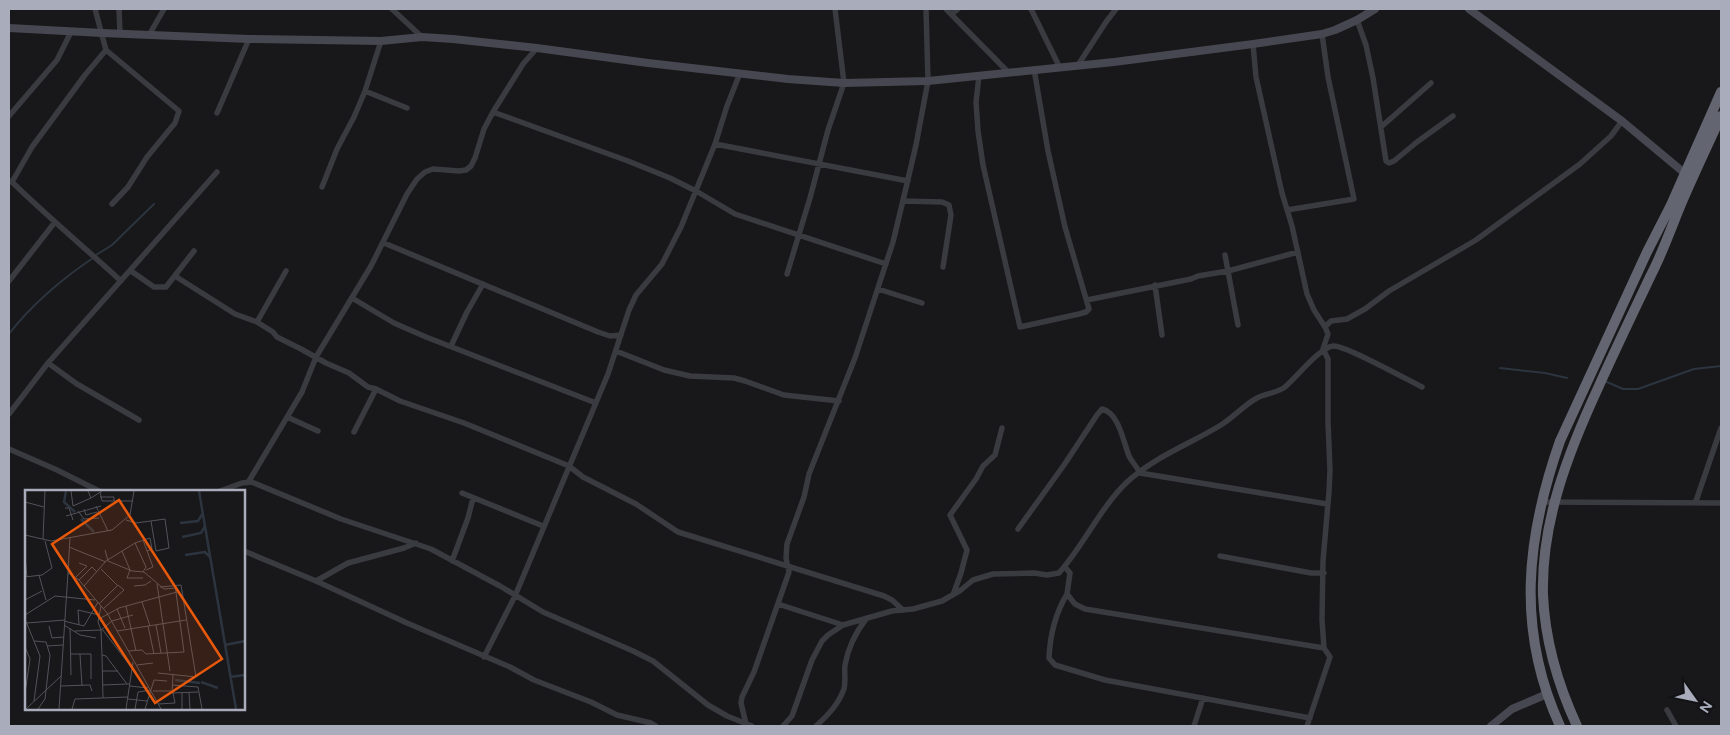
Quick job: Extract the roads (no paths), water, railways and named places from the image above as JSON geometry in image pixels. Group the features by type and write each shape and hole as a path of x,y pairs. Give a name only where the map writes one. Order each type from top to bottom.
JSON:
{"highway":[{"path":"1577,726 1565,700 1546,627 1543,595 1544,566 1555,502 1564,468 1579,428 1630,316 1652,273 1721,92"},
{"path":"1560,726 1548,694 1532,629 1530,596 1534,534 1541,502 1560,442 1689,176 1721,116"}],"main road":[{"path":"9,28 102,34 249,39 381,41 422,37 537,48 788,79 844,83 928,81 1253,44 1322,34 1357,20 1375,9"},
{"path":"1469,9 1622,121 1689,176"},
{"path":"1491,726 1512,709 1548,694"}],"street":[{"path":"95,9 106,50 179,111 175,123 147,157 128,187 112,204"},
{"path":"119,9 120,34"},
{"path":"149,35 164,9"},
{"path":"392,9 422,37"},
{"path":"787,274 828,130 844,83 835,9"},
{"path":"749,725 741,703 742,697 754,672 789,572 786,558 787,544 804,497 809,474 855,358 886,264 903,202 928,81 926,9"},
{"path":"946,9 1009,72"},
{"path":"952,14 958,9"},
{"path":"1031,9 1059,66"},
{"path":"1078,65 1116,9"},
{"path":"1357,20 1366,45 1386,161 1389,163 1394,161 1453,116"},
{"path":"9,116 57,60 71,32"},
{"path":"1287,210 1354,198 1328,77 1322,34"},
{"path":"217,113 249,39"},
{"path":"322,187 337,149 366,91 381,41"},
{"path":"783,726 792,716 812,660 828,634 843,625 892,611 942,601 973,580 993,574 1055,575 1059,573 1116,495 1128,482 1154,463 1222,425 1256,398 1284,388 1323,349 1328,334 1307,294 1256,77 1253,44"},
{"path":"537,48 523,64 493,112 484,129 476,158 471,166 466,170 459,171 432,169 425,172 417,179 407,194 384,243 316,357 302,392 249,481 341,519 431,549 543,612 653,661 708,705 727,716 749,725"},
{"path":"106,50 85,75 32,147 10,182 121,280"},
{"path":"979,76 976,102 983,165 1020,327 1086,312 1089,309 1065,227 1048,151 1034,69"},
{"path":"484,657 515,596 596,403 608,374 629,310 636,295 662,264 681,227 715,144 740,73"},
{"path":"1381,127 1431,83"},
{"path":"366,91 407,108"},
{"path":"493,112 628,161 696,191 736,214 886,264"},
{"path":"1325,326 1330,321 1347,319 1366,309 1389,292 1476,240 1580,164 1611,136 1622,121"},
{"path":"715,144 908,181"},
{"path":"9,414 48,364 217,172"},
{"path":"903,202 942,202 950,205 951,215 943,267"},
{"path":"9,281 55,222"},
{"path":"384,243 598,332 610,336 621,335"},
{"path":"131,271 154,287 166,287 194,251"},
{"path":"1087,300 1228,271 1298,252"},
{"path":"1225,255 1238,324"},
{"path":"257,322 286,271"},
{"path":"175,276 235,314 257,322 277,337 349,374 368,387 400,401 464,423 569,466 583,477 636,504 678,532 884,596 892,600 903,610"},
{"path":"451,346 483,284"},
{"path":"1155,285 1162,335"},
{"path":"878,289 922,303"},
{"path":"352,298 394,323 596,403"},
{"path":"1323,349 1335,345 1360,355 1422,387"},
{"path":"1308,726 1330,657 1324,648 1322,620 1323,561 1330,478 1328,359 1323,349"},
{"path":"616,351 664,370 690,376 734,378 784,395 839,401"},
{"path":"48,364 77,384 140,420"},
{"path":"354,432 376,389"},
{"path":"1018,529 1064,466 1102,409 1108,411 1115,419 1130,458 1140,473 1327,504"},
{"path":"287,417 318,431"},
{"path":"953,595 967,550 950,515 983,466 995,455 1002,428"},
{"path":"1696,501 1721,428"},
{"path":"9,449 97,490"},
{"path":"223,490 242,483 254,482"},
{"path":"462,493 543,526"},
{"path":"452,561 468,518 473,498"},
{"path":"1541,502 1721,502"},
{"path":"316,581 348,563 416,543"},
{"path":"245,551 618,715 656,726"},
{"path":"1220,556 1310,573 1324,573"},
{"path":"1064,567 1070,573 1067,594 1060,607 1050,638 1049,658 1051,663 1105,680 1310,718"},
{"path":"1067,594 1075,604 1085,609 1324,648"},
{"path":"778,604 843,625"},
{"path":"816,726 834,709 844,688 849,650 858,630 866,619"},
{"path":"1194,726 1203,698"},
{"path":"1667,710 1676,726"}],"waterway":[{"path":"96,255 112,245 154,204"},
{"path":"9,334 48,293 93,258"},
{"path":"1607,382 1623,389 1638,389 1694,369 1721,366"},
{"path":"1500,368 1545,373 1567,378"}]}
